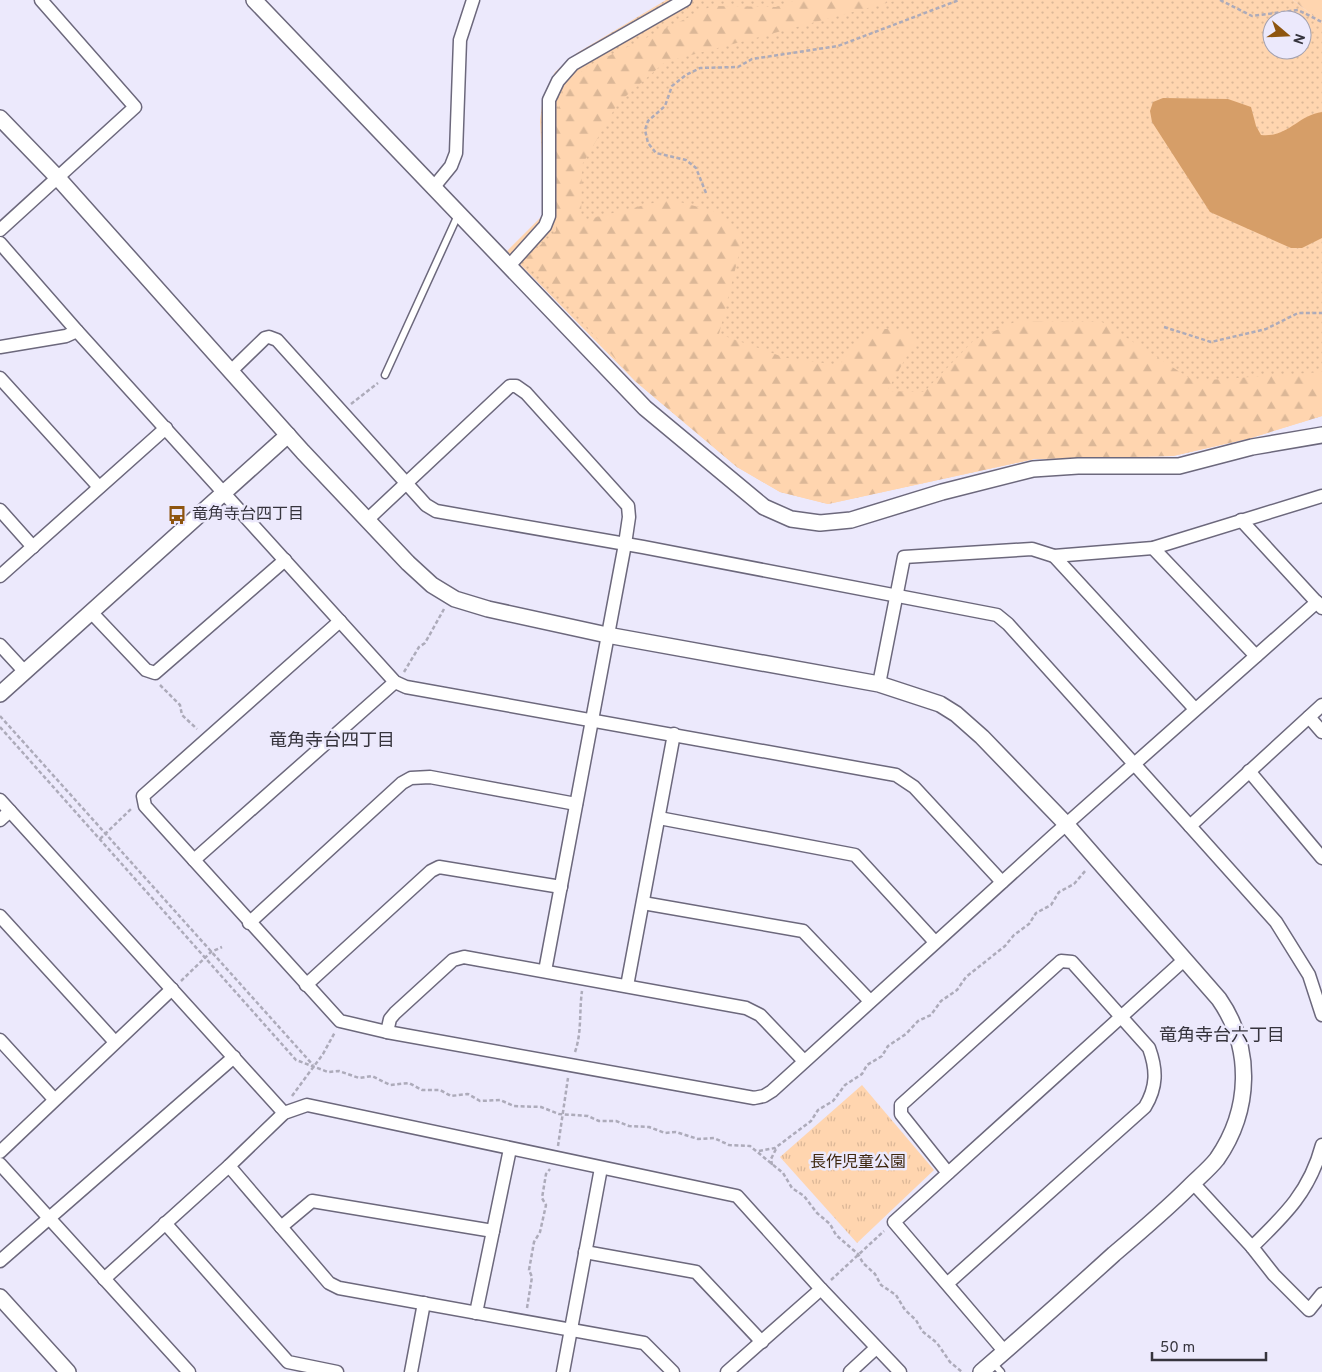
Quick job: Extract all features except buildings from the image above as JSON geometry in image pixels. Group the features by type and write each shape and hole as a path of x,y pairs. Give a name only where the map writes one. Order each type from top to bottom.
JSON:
{"street":[{"path":"0,230 135,106 41,0"},
{"path":"254,0 645,408 764,507 791,519 820,523 851,520 942,492 1033,469 1078,466 1179,466 1252,447 1322,435"},
{"path":"433,188 451,166 456,153 460,40 473,0"},
{"path":"509,266 545,226 549,216 550,100 558,81 573,64 686,0"},
{"path":"0,118 58,178 288,435 421,576 455,598 488,609 607,635 879,684 930,700 956,714 982,737 1066,824 1219,999 1230,1015 1241,1048 1244,1078 1237,1120 1216,1160 1193,1183 1005,1352 991,1369"},
{"path":"0,242 77,331 395,682 406,687 896,774 914,787 1002,882"},
{"path":"0,347 66,336 77,331"},
{"path":"231,371 265,338 269,337 278,340 426,505 436,510 896,595 989,613 1003,619 1276,922 1308,975 1322,1015"},
{"path":"0,378 99,487"},
{"path":"367,520 505,388 516,386 526,393 628,506 630,517 545,970"},
{"path":"0,576 166,428"},
{"path":"0,694 288,435"},
{"path":"879,684 904,557 1032,549 1054,556 1153,548 1322,496"},
{"path":"0,510 32,547"},
{"path":"340,621 143,796 142,801 145,806 249,923 340,1021 387,1032 754,1098 764,1096 772,1091 1195,709 1256,656 1320,605 1241,520"},
{"path":"1153,548 1256,656"},
{"path":"1054,556 1195,709"},
{"path":"91,612 146,670 155,673 285,560"},
{"path":"0,645 24,672"},
{"path":"194,860 395,682"},
{"path":"1190,826 1322,705"},
{"path":"1309,717 1322,732"},
{"path":"627,986 674,734"},
{"path":"1249,771 1322,858"},
{"path":"249,923 402,783 411,778 430,777 576,804"},
{"path":"0,800 284,1113"},
{"path":"0,820 10,811"},
{"path":"658,818 855,855 935,942"},
{"path":"306,985 431,870 438,867 561,887"},
{"path":"643,903 803,931 870,1001"},
{"path":"0,916 115,1042"},
{"path":"387,1032 390,1019 395,1013 458,957 545,970 754,1011 804,1061"},
{"path":"1005,1352 894,1222 1184,960"},
{"path":"948,1173 901,1114 901,1105 1060,961 1072,962 1123,1016 1149,1048 1154,1064 1155,1083 1151,1097 1145,1107 948,1283"},
{"path":"0,1152 172,989"},
{"path":"0,1040 54,1099"},
{"path":"0,1261 47,1218 234,1057"},
{"path":"104,1279 229,1166 284,1113 307,1106 737,1196 821,1289 900,1372"},
{"path":"1252,1247 1290,1209 1316,1169 1322,1145"},
{"path":"476,1312 510,1149"},
{"path":"0,1164 47,1218 189,1372"},
{"path":"229,1166 329,1283 339,1288 644,1343 673,1372"},
{"path":"563,1372 601,1168"},
{"path":"1193,1183 1252,1247 1274,1276 1309,1310 1322,1294"},
{"path":"281,1227 312,1201 493,1231"},
{"path":"166,1224 288,1362 337,1372"},
{"path":"585,1252 696,1272 762,1342"},
{"path":"727,1372 821,1289"},
{"path":"0,1297 68,1372"},
{"path":"410,1372 424,1303"},
{"path":"850,1372 876,1348"}],"lane":[{"path":"383,377 459,213"}],"path":[{"path":"706,193 696,168 686,160 656,153 648,143 645,130 648,122 665,106 672,86 686,75 700,68 738,67 752,59 838,46 959,0"},
{"path":"1220,0 1252,16 1298,10 1322,22"},
{"path":"1164,327 1211,342 1266,329 1298,312 1322,313"},
{"path":"348,407 383,377"},
{"path":"395,682 402,675 419,647 425,643 445,606"},
{"path":"155,673 159,684 180,705 182,715 208,738"},
{"path":"0,716 314,1066"},
{"path":"0,727 296,1060 314,1066"},
{"path":"100,839 142,801"},
{"path":"773,1166 770,1159 778,1146 811,1121 818,1110 833,1100 845,1085 862,1074 867,1065 882,1056 893,1042 906,1034 918,1020 930,1014 941,1001 958,990 966,977 1006,946 1014,934 1029,924 1036,913 1051,905 1060,892 1074,884 1090,867"},
{"path":"172,989 212,952 222,947"},
{"path":"289,1099 314,1066 340,1021"},
{"path":"758,1151 778,1146"},
{"path":"821,1289 894,1222"}],"green space":[{"path":"666,0 1293,0 1306,10 1262,10 1262,60 1312,60 1312,15 1322,23 1322,416 1251,438 1173,456 1034,459 828,504 780,492 737,467 635,381 507,251 545,213 540,121 543,97 555,72 577,53"},
{"path":"796,0 898,0 665,62 618,103 582,165 581,221 669,199 713,211 743,238 719,334 786,358 839,365 869,329 905,329 915,342 887,391 924,392 974,340 1017,321 1102,322 1194,381 1322,372 1322,416 1251,438 1173,456 1034,459 828,504 780,492 737,467 635,381 526,258 556,231 554,125 564,87 588,66 712,6 776,7"},
{"path":"1293,0 1322,0 1322,23 1312,15 1312,10 1306,10"},
{"name":"長作児童公園","path":"862,1085 934,1170 857,1243 780,1157"}],"shaded area":[{"path":"1163,98 1228,99 1251,107 1256,126 1261,135 1279,133 1306,117 1322,112 1322,238 1302,248 1291,248 1210,212 1152,122 1150,111 1153,102"}],"place":[{"name":"竜角寺台四丁目","path":"177,515"}],"district":[{"name":"竜角寺台四丁目","path":"332,741"},
{"name":"竜角寺台六丁目","path":"1222,1036"}]}
